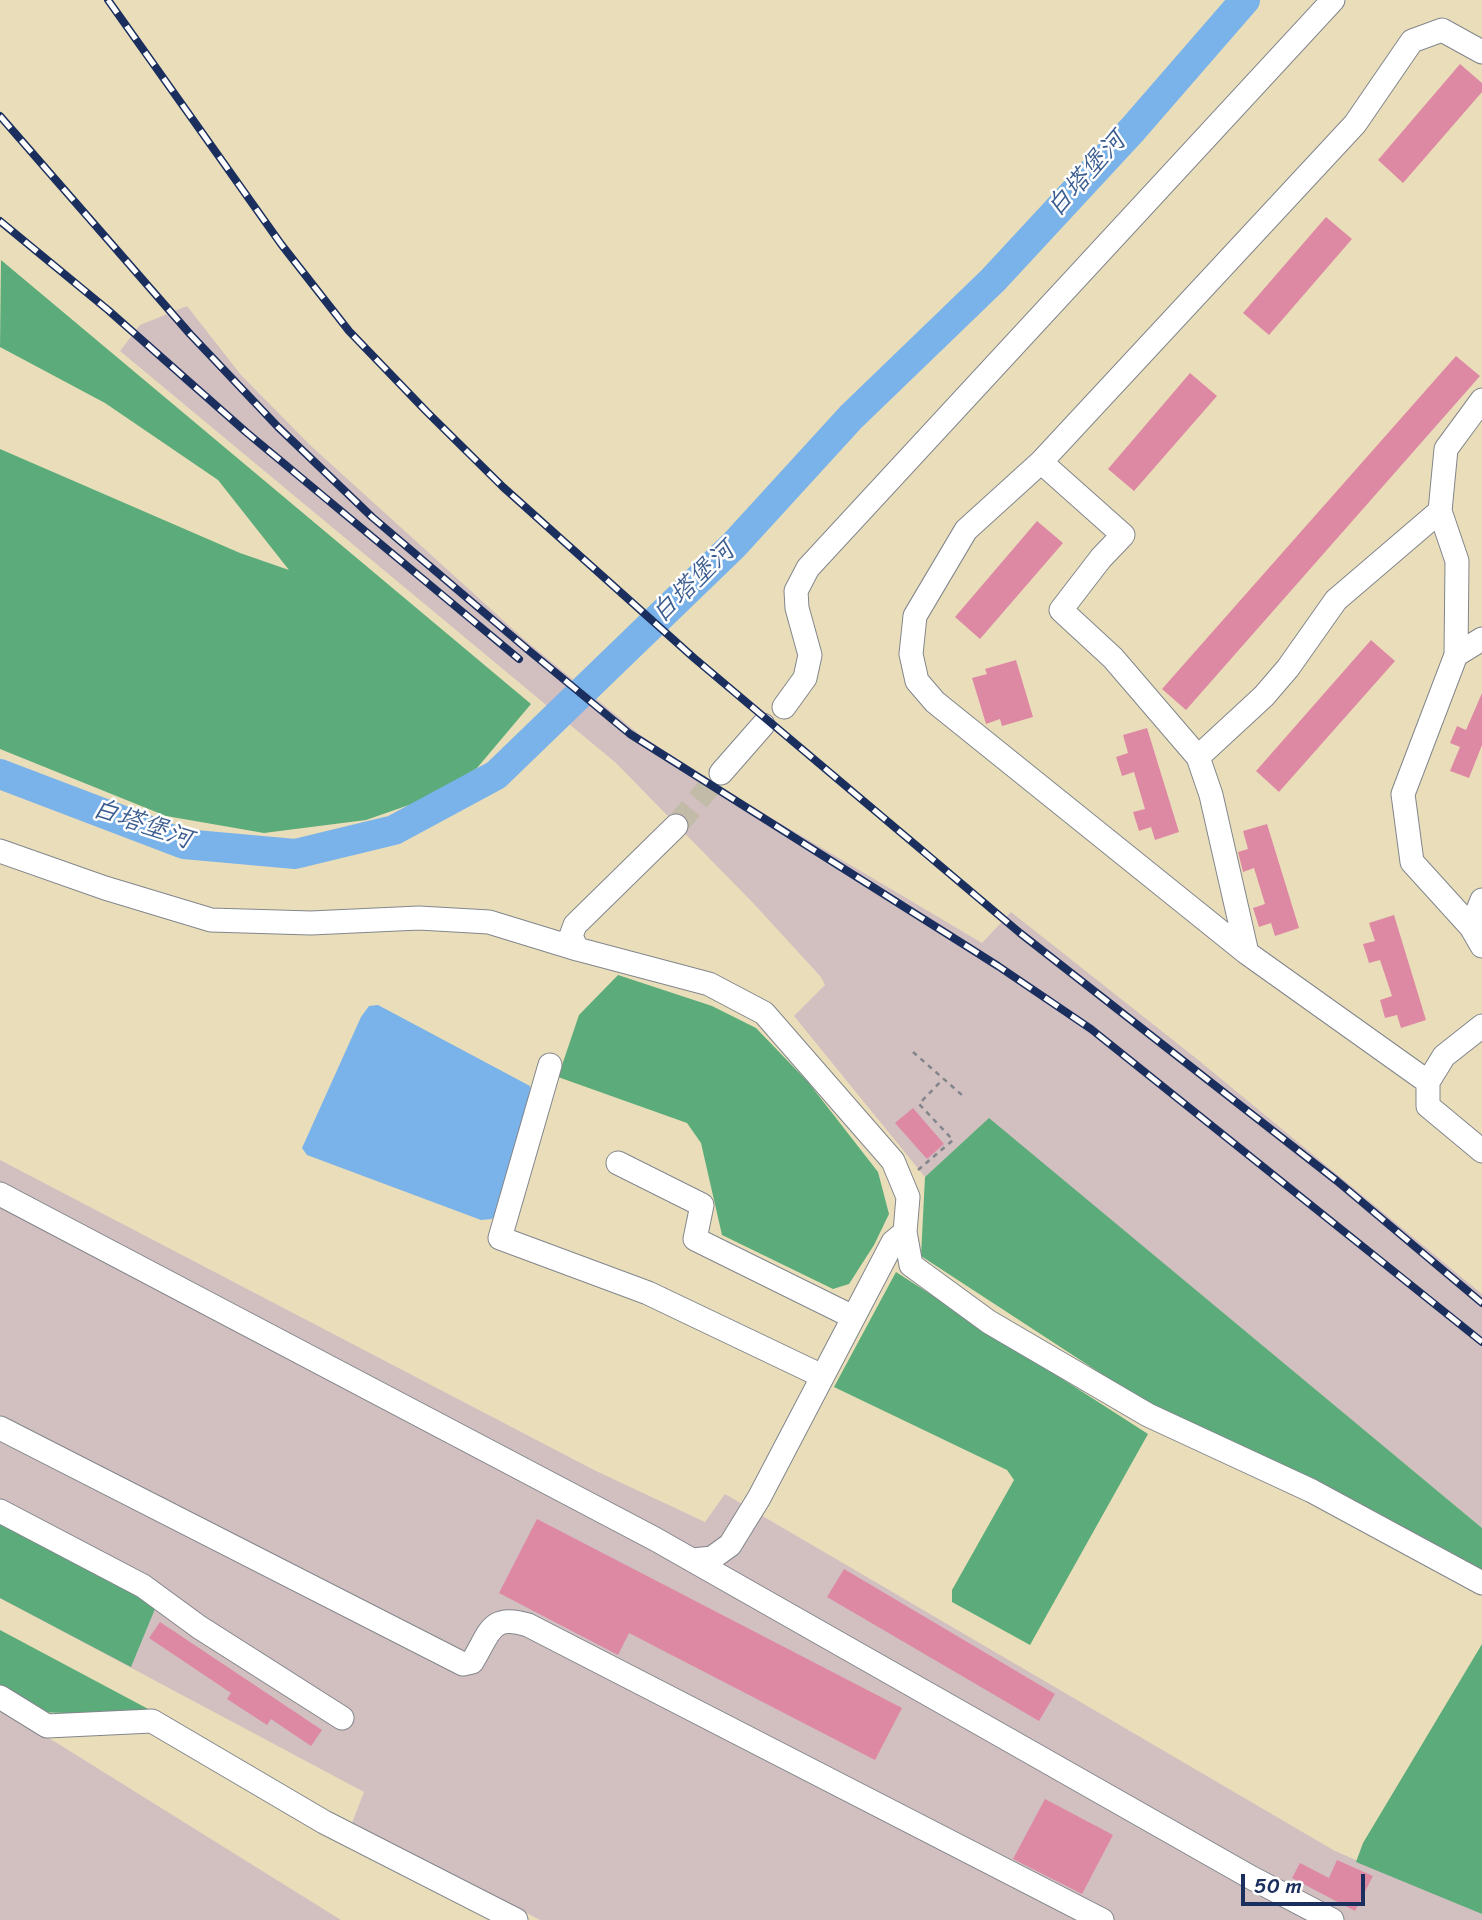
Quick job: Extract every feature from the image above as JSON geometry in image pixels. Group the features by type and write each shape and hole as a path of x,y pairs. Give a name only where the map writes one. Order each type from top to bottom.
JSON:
{"street":[{"path":"784,707 805,678 810,655 797,608 796,591 808,568 1333,0"},
{"path":"1428,1082 1247,953 935,702 917,681 911,654 915,616 966,530 1041,463 1355,124 1412,41 1442,30 1482,52"},
{"path":"1476,937 1412,862 1403,794 1456,655 1457,561 1440,511 1446,449 1482,400"},
{"path":"1041,463 1124,535 1101,558 1061,610 1113,658 1198,757 1211,795 1247,953"},
{"path":"1198,757 1264,696 1288,668 1336,600 1440,511"},
{"path":"1456,655 1482,639"},
{"path":"721,773 763,725"},
{"path":"577,949 571,936 575,925 676,826"},
{"path":"0,851 105,888 211,920 311,923 419,918 489,922 577,949 709,984 764,1013 893,1161 908,1197 905,1233 911,1265 989,1322 1148,1415 1312,1491 1482,1583"},
{"path":"1476,937 1482,900"},
{"path":"1482,1026 1444,1055 1428,1082 1428,1106 1482,1151"},
{"path":"550,1065 500,1238 648,1293 822,1376"},
{"path":"618,1163 702,1205 695,1239 853,1317"},
{"path":"0,1194 693,1560 1252,1878 1332,1920"},
{"path":"693,1560 712,1558 730,1545 759,1498 893,1242 905,1233"},
{"path":"0,1428 463,1664 472,1662 489,1631 499,1622 511,1620 528,1625 1102,1920"},
{"path":"0,1511 143,1586 199,1627 342,1718"},
{"path":"0,1697 47,1726 152,1721 324,1822 516,1920"}],"path":[{"path":"913,1052 962,1095"},
{"path":"902,1183 953,1140 919,1104 943,1079"}],"shaded area":[{"path":"187,306 241,375 310,445 526,641 639,734 736,797 982,943 1011,912 1197,1059 1482,1294 1482,1528 989,1119 925,1177 794,1016 825,985 821,977 754,904 616,763 120,351 140,325"},
{"path":"0,1160 594,1470 705,1522 725,1494 1335,1851 1482,1914 1482,1920 540,1920 352,1823 364,1792 0,1598"},
{"path":"0,1709 57,1743 341,1920 0,1920"}],"green space":[{"path":"1,260 531,704 477,768 429,798 366,820 264,833 166,816 0,749 0,449 240,553 289,570 218,480 105,403 0,347"},
{"path":"618,975 712,1006 756,1028 808,1082 878,1172 889,1214 874,1245 849,1284 833,1289 722,1235 701,1143 687,1123 558,1077 579,1015"},
{"path":"989,1118 1482,1528 1482,1576 1160,1412 921,1256 925,1177"},
{"path":"896,1272 1148,1434 1030,1645 952,1602 952,1590 1014,1480 1007,1470 834,1387"},
{"path":"0,1522 157,1604 131,1667 0,1598"},
{"path":"0,1630 152,1711 150,1716 36,1712 0,1690"},
{"path":"1482,1644 1482,1914 1356,1862 1363,1843"}],"water":[{"path":"378,1005 530,1086 531,1091 499,1208 492,1219 481,1220 307,1155 302,1148 361,1017 369,1006"}],"building":[{"path":"1460,64 1482,83 1482,92 1403,183 1378,160"},
{"path":"1326,217 1352,239 1269,335 1243,313"},
{"path":"1456,356 1480,376 1186,710 1162,689"},
{"path":"1190,373 1217,396 1134,491 1108,469"},
{"path":"1037,521 1063,543 980,639 955,617"},
{"path":"1371,640 1395,661 1279,792 1256,771"},
{"path":"1016,660 1033,717 1002,726 1000,719 986,724 972,678 987,674 985,669"},
{"path":"1482,693 1482,745 1469,778 1450,771 1460,747 1450,743 1457,726 1466,730"},
{"path":"1147,728 1179,832 1155,840 1151,827 1139,831 1133,812 1145,809 1134,772 1122,776 1116,757 1128,753 1123,735"},
{"path":"1267,824 1299,928 1275,936 1271,923 1259,927 1253,908 1265,904 1254,868 1243,872 1238,852 1248,849 1243,831"},
{"path":"1394,915 1426,1020 1401,1028 1397,1015 1385,1018 1380,1000 1392,996 1380,960 1369,963 1363,944 1375,941 1369,923"},
{"path":"913,1108 944,1144 927,1159 895,1123"},
{"path":"537,1519 902,1708 875,1760 629,1633 618,1655 499,1593"},
{"path":"844,1569 1055,1694 1039,1721 827,1597"},
{"path":"160,1622 322,1730 311,1746 271,1719 267,1725 227,1699 231,1693 149,1638"},
{"path":"1045,1799 1113,1835 1082,1894 1013,1859"},
{"path":"1337,1860 1373,1876 1355,1911 1292,1878 1300,1863 1329,1878"}],"waterway":[{"name":"白塔堡河","path":"0,774 184,844 295,854 394,830 496,775 734,545 851,417 993,280 1133,129 1245,0"}],"tunnel":[{"path":"676,826 721,773"}],"railway":[{"path":"108,0 281,244 349,331 503,487 694,658 1020,933 1337,1181 1482,1303"},
{"path":"0,116 190,334 278,427 372,517 527,649 630,734 998,966 1091,1029 1482,1342"},
{"path":"0,221 108,310 246,432 519,659"}]}
